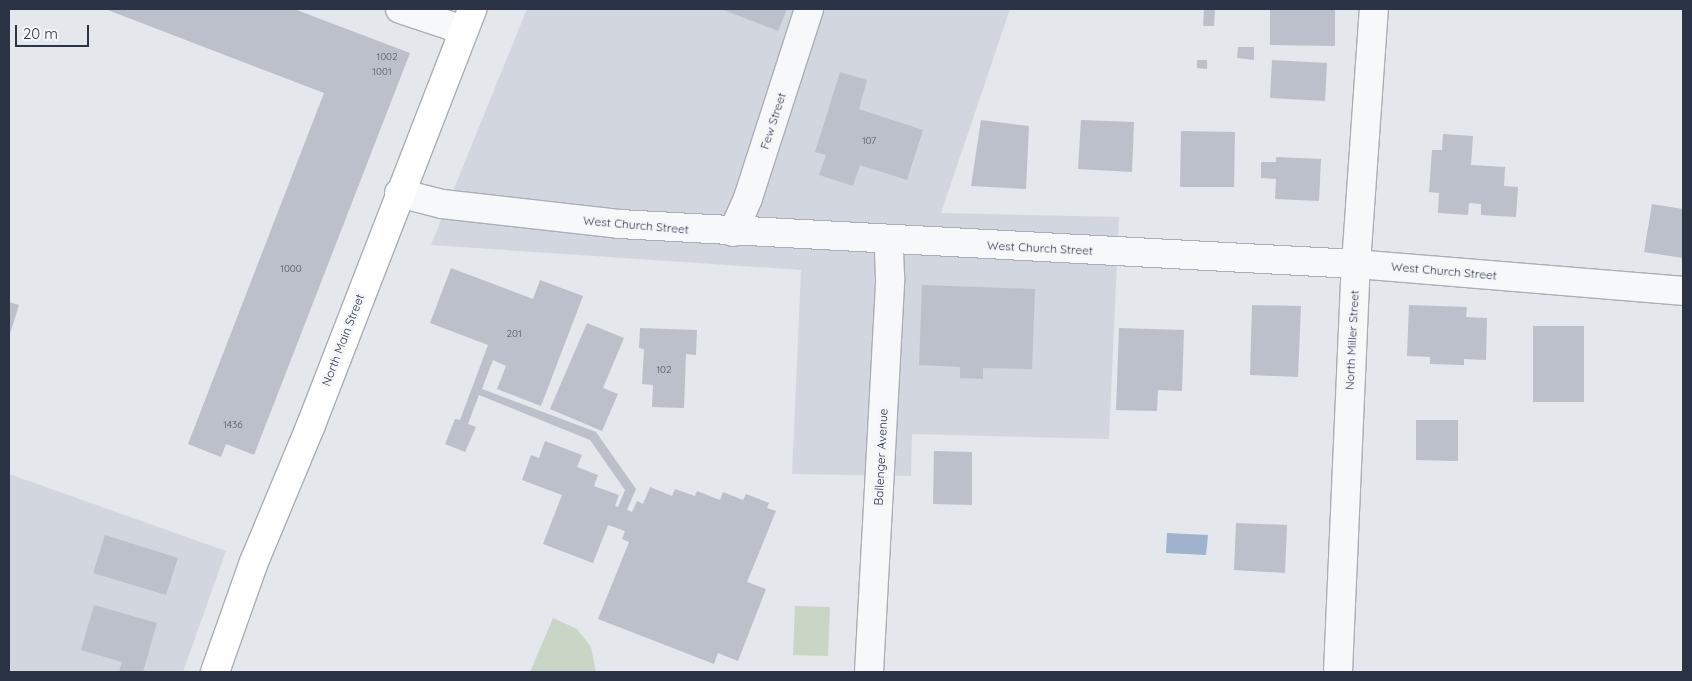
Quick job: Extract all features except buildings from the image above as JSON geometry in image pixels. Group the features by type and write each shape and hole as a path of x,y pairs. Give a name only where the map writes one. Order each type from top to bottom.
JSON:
{"main road":[{"name":"North Main Street","path":"214,672 254,562 311,425 399,193 468,20"}],"street":[{"path":"400,9 468,20"},
{"name":"Few Street","path":"734,232 748,198 809,9"},
{"name":"North Miller Street","path":"1338,672 1356,264 1374,9"},
{"name":"West Church Street","path":"399,193 468,208 619,224 889,241 1356,264 1683,291"},
{"name":"Ballenger Avenue","path":"869,672 890,278 889,241"}],"shaded area":[{"path":"527,9 1010,9 941,213 1119,217 1109,439 912,434 911,476 792,474 801,270 431,245"},
{"path":"9,474 226,551 183,672 9,672"}],"green space":[{"path":"795,606 830,607 828,656 793,655"},
{"path":"553,618 577,629 591,647 596,672 530,672"}],"water":[{"path":"1167,533 1208,535 1206,555 1166,553"}]}
